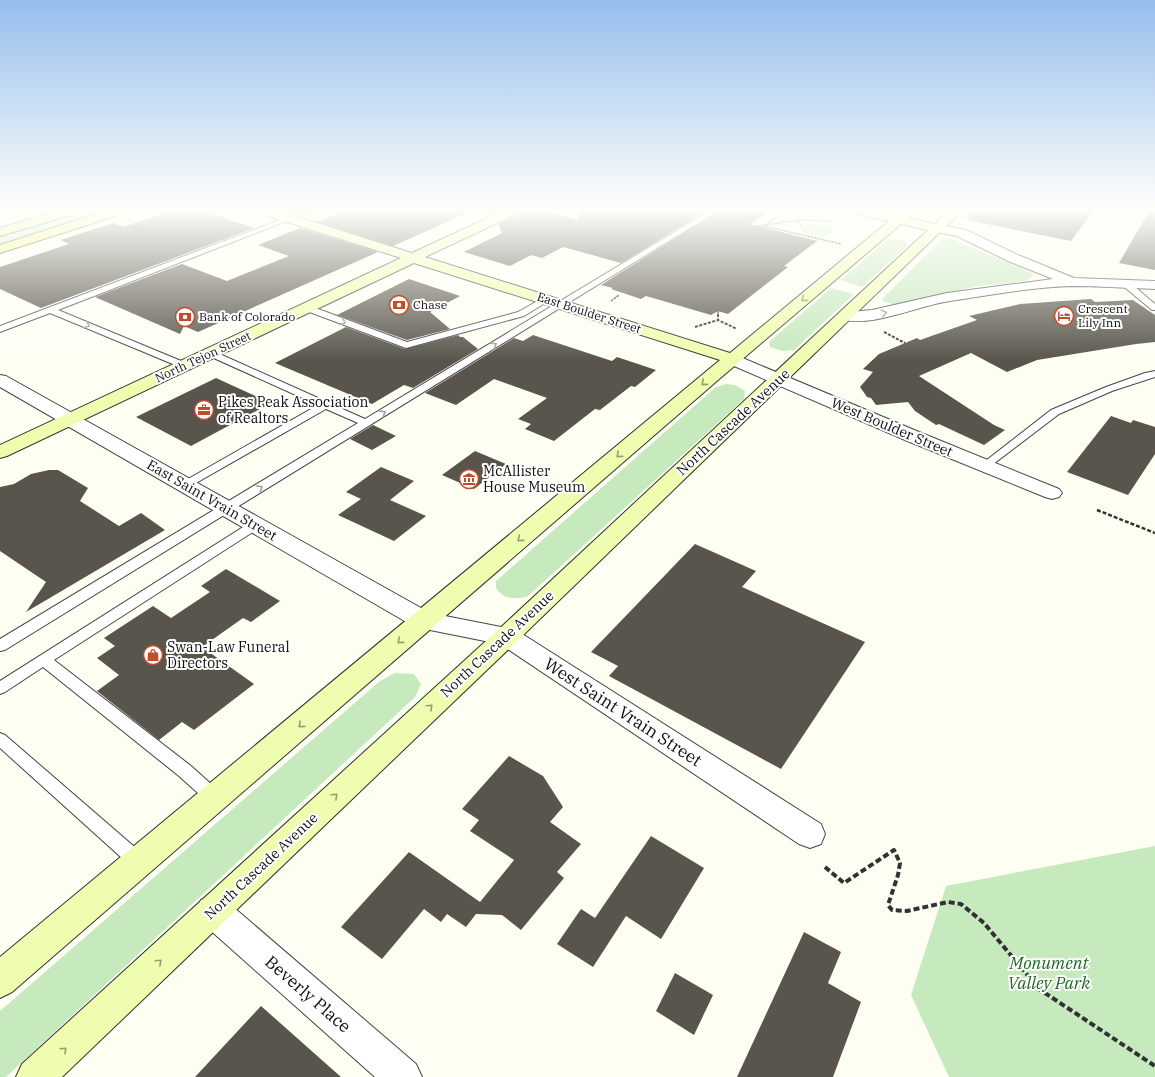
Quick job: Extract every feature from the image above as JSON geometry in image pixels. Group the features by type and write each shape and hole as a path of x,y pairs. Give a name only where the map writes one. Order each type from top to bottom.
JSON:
{"main road":[{"name":"North Tejon Street","path":"0,452 409,260"},
{"name":"East Boulder Street","path":"421,260 733,359"},
{"path":"0,980 850,260"},
{"name":"North Cascade Avenue","path":"35,1077 507,636 903,260"}],"street":[{"path":"1019,260 1073,282"},
{"path":"845,316 872,315 975,293 1073,282 1155,285"},
{"name":"West Boulder Street","path":"733,359 984,466 1052,493"},
{"name":"East Saint Vrain Street","path":"0,380 424,621"},
{"name":"West Saint Vrain Street","path":"424,621 507,636 810,834"},
{"name":"Beverly Place","path":"213,910 403,1077"}],"lane":[{"path":"0,329 181,260"},
{"path":"0,646 366,423 554,302 627,260"},
{"path":"1125,283 1155,308"},
{"path":"307,308 406,345 521,314 554,302"},
{"path":"51,310 184,366"},
{"path":"210,353 366,423"},
{"path":"984,466 1054,412 1109,389 1148,375 1155,374"},
{"path":"185,484 326,405"},
{"path":"0,688 256,525"},
{"path":"44,660 185,771 215,798"},
{"path":"0,739 139,862"}],"path":[{"path":"609,302 619,295"},
{"path":"718,311 718,320"},
{"path":"694,327 718,320 737,329"},
{"path":"884,332 905,343"},
{"path":"1098,510 1155,533"},
{"path":"826,867 844,883 894,850 900,863 898,875 888,905 892,910 907,911 948,902 961,904 984,923 1039,988 1155,1066"}],"green space":[{"path":"864,260 891,260 862,287 841,280"},
{"path":"921,260 1002,260 1030,272 1033,275 1027,281 978,286 897,305 884,302 882,299"},
{"path":"831,288 854,294 794,350 782,351 770,347 769,342"},
{"path":"726,384 735,385 745,391 744,399 527,597 510,598 499,592 496,588 496,581 716,387"},
{"path":"395,673 414,674 421,684 415,697 6,1077 0,1077 0,1011 380,681"},
{"name":"Monument Valley Park","path":"1155,846 1155,1077 949,1077 911,995 946,886"}],"building":[{"path":"20,260 168,260 41,308 0,289 0,267"},
{"path":"278,260 359,260 198,332 184,326 180,334 95,297 182,264 227,281"},
{"path":"491,260 521,260 510,266"},
{"path":"611,260 625,260 621,263"},
{"path":"640,260 792,260 784,266 788,267 728,314 718,311 711,315 646,296 641,299 601,285"},
{"path":"1121,260 1155,260 1155,270 1119,263"},
{"name":"Chase","path":"409,279 460,296 430,312 450,329 407,340 337,315"},
{"path":"1091,299 1095,302 1133,300 1155,315 1155,342 1037,360 1007,372 971,353 919,376 994,425 1005,430 984,445 939,424 936,425 915,411 908,402 876,405 871,398 867,397 860,387 873,372 863,369 879,354 917,338 920,340 977,320 969,316 1020,304"},
{"path":"346,327 405,349 458,335 463,337 478,349 413,388 404,385 372,404 275,363"},
{"path":"533,335 612,361 617,357 656,370 635,387 631,386 600,410 595,409 554,441 525,429 531,424 518,419 547,398 494,379 456,405 425,393 514,338 523,341"},
{"name":"Pikes Peak Association of Realtors","path":"216,378 271,403 191,446 136,417"},
{"path":"1111,416 1131,423 1133,420 1155,427 1155,454 1128,495 1067,472"},
{"path":"373,425 396,436 372,450 350,439"},
{"name":"McAllister House Museum","path":"475,451 506,464 474,489 442,475"},
{"path":"381,467 414,481 390,500 426,516 394,541 338,515 361,499 346,492"},
{"path":"49,470 58,470 88,488 80,501 119,526 141,513 165,530 26,612 46,582 0,551 0,487 14,484 31,474"},
{"path":"695,544 756,571 742,587 865,642 781,769 609,676 618,666 591,652"},
{"name":"Swan-Law Funeral Directors","path":"226,569 280,601 251,622 243,618 202,647 254,684 194,730 182,722 159,740 97,691 119,675 97,658 115,646 104,638 153,606 171,618 210,592 201,586"},
{"path":"509,756 543,776 563,807 550,822 581,844 557,872 564,878 521,930 502,915 476,914 466,927 447,914 441,922 424,909 382,959 341,927 409,852 480,902 514,860 470,831 479,820 462,809"},
{"path":"651,836 704,868 661,939 626,916 593,967 557,944 581,909 595,918"},
{"path":"804,932 841,952 828,983 861,1002 833,1077 737,1077"},
{"path":"675,973 713,995 694,1035 656,1011"},
{"path":"261,1006 341,1077 195,1077"}],"place":[{"name":"Chase","path":"399,305"},
{"name":"Crescent Lily Inn","path":"1064,316"},
{"name":"Bank of Colorado","path":"185,317"},
{"name":"Pikes Peak Association of Realtors","path":"204,410"},
{"name":"McAllister House Museum","path":"469,479"},
{"name":"Swan-Law Funeral Directors","path":"153,655"}]}
